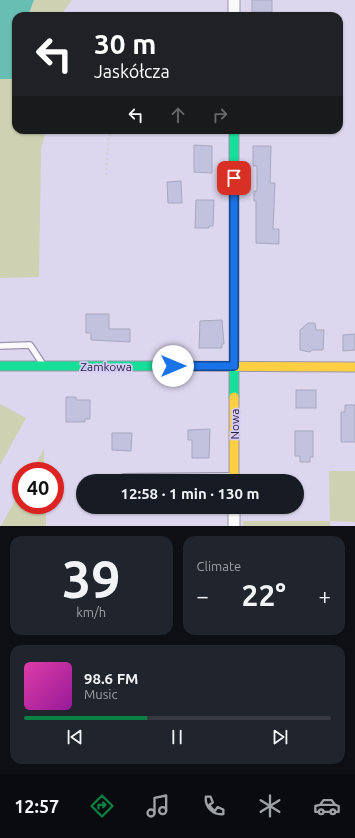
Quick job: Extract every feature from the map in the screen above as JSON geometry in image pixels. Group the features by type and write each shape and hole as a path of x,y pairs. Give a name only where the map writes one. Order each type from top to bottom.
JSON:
{"street":[{"path":"234,0 234,12"},
{"name":"Nowa","path":"234,134 234,474"},
{"name":"Zamkowa","path":"0,366 355,367"},
{"path":"234,514 234,526"}],"lane":[{"path":"0,346 30,345 44,366"}],"path":[{"path":"106,175 109,134"}],"shaded area":[{"path":"0,0 34,0 30,12 12,12 12,79 0,79"},
{"path":"34,0 72,0 63,12 30,12"},
{"path":"0,79 12,79 12,134 45,134 41,149 39,277 0,278"},
{"path":"0,404 26,418 0,465"},
{"path":"44,449 44,462 37,462"},
{"path":"329,471 355,471 355,522 330,521"},
{"path":"12,506 12,514 46,514 46,526 1,526"},
{"path":"243,521 330,521 330,526 243,526"}],"building":[{"path":"252,0 272,0 272,12 252,12"},
{"path":"194,145 212,146 212,173 194,172"},
{"path":"253,146 271,146 270,183 275,183 273,229 279,229 279,244 256,243 256,201 254,201 254,191 257,191 257,166 253,166"},
{"path":"181,181 182,203 168,203 167,182"},
{"path":"196,200 214,200 213,226 209,226 209,228 195,228"},
{"path":"86,314 109,314 109,329 130,329 130,342 91,340 91,333 86,333"},
{"path":"222,320 224,344 222,344 222,348 199,348 200,321"},
{"path":"308,323 315,323 316,330 324,330 323,350 312,350 310,352 300,350 300,330"},
{"path":"355,334 355,350 343,351 343,335"},
{"path":"296,390 316,390 316,408 296,408"},
{"path":"66,397 76,397 76,400 90,400 90,419 85,419 85,422 66,422"},
{"path":"345,405 355,405 355,442 341,442 341,412 345,412"},
{"path":"210,429 209,458 192,458 192,440 188,440 188,430"},
{"path":"295,431 313,431 313,457 310,457 310,462 300,462 300,456 295,456"},
{"path":"112,433 132,433 131,451 112,450"}],"traffic: fast":[{"path":"234,134 234,397"},
{"path":"0,366 159,366"}],"traffic: slow":[{"path":"159,366 355,367"},
{"path":"234,397 234,474"}],"route":[{"path":"173,366 234,366 234,178"}]}
